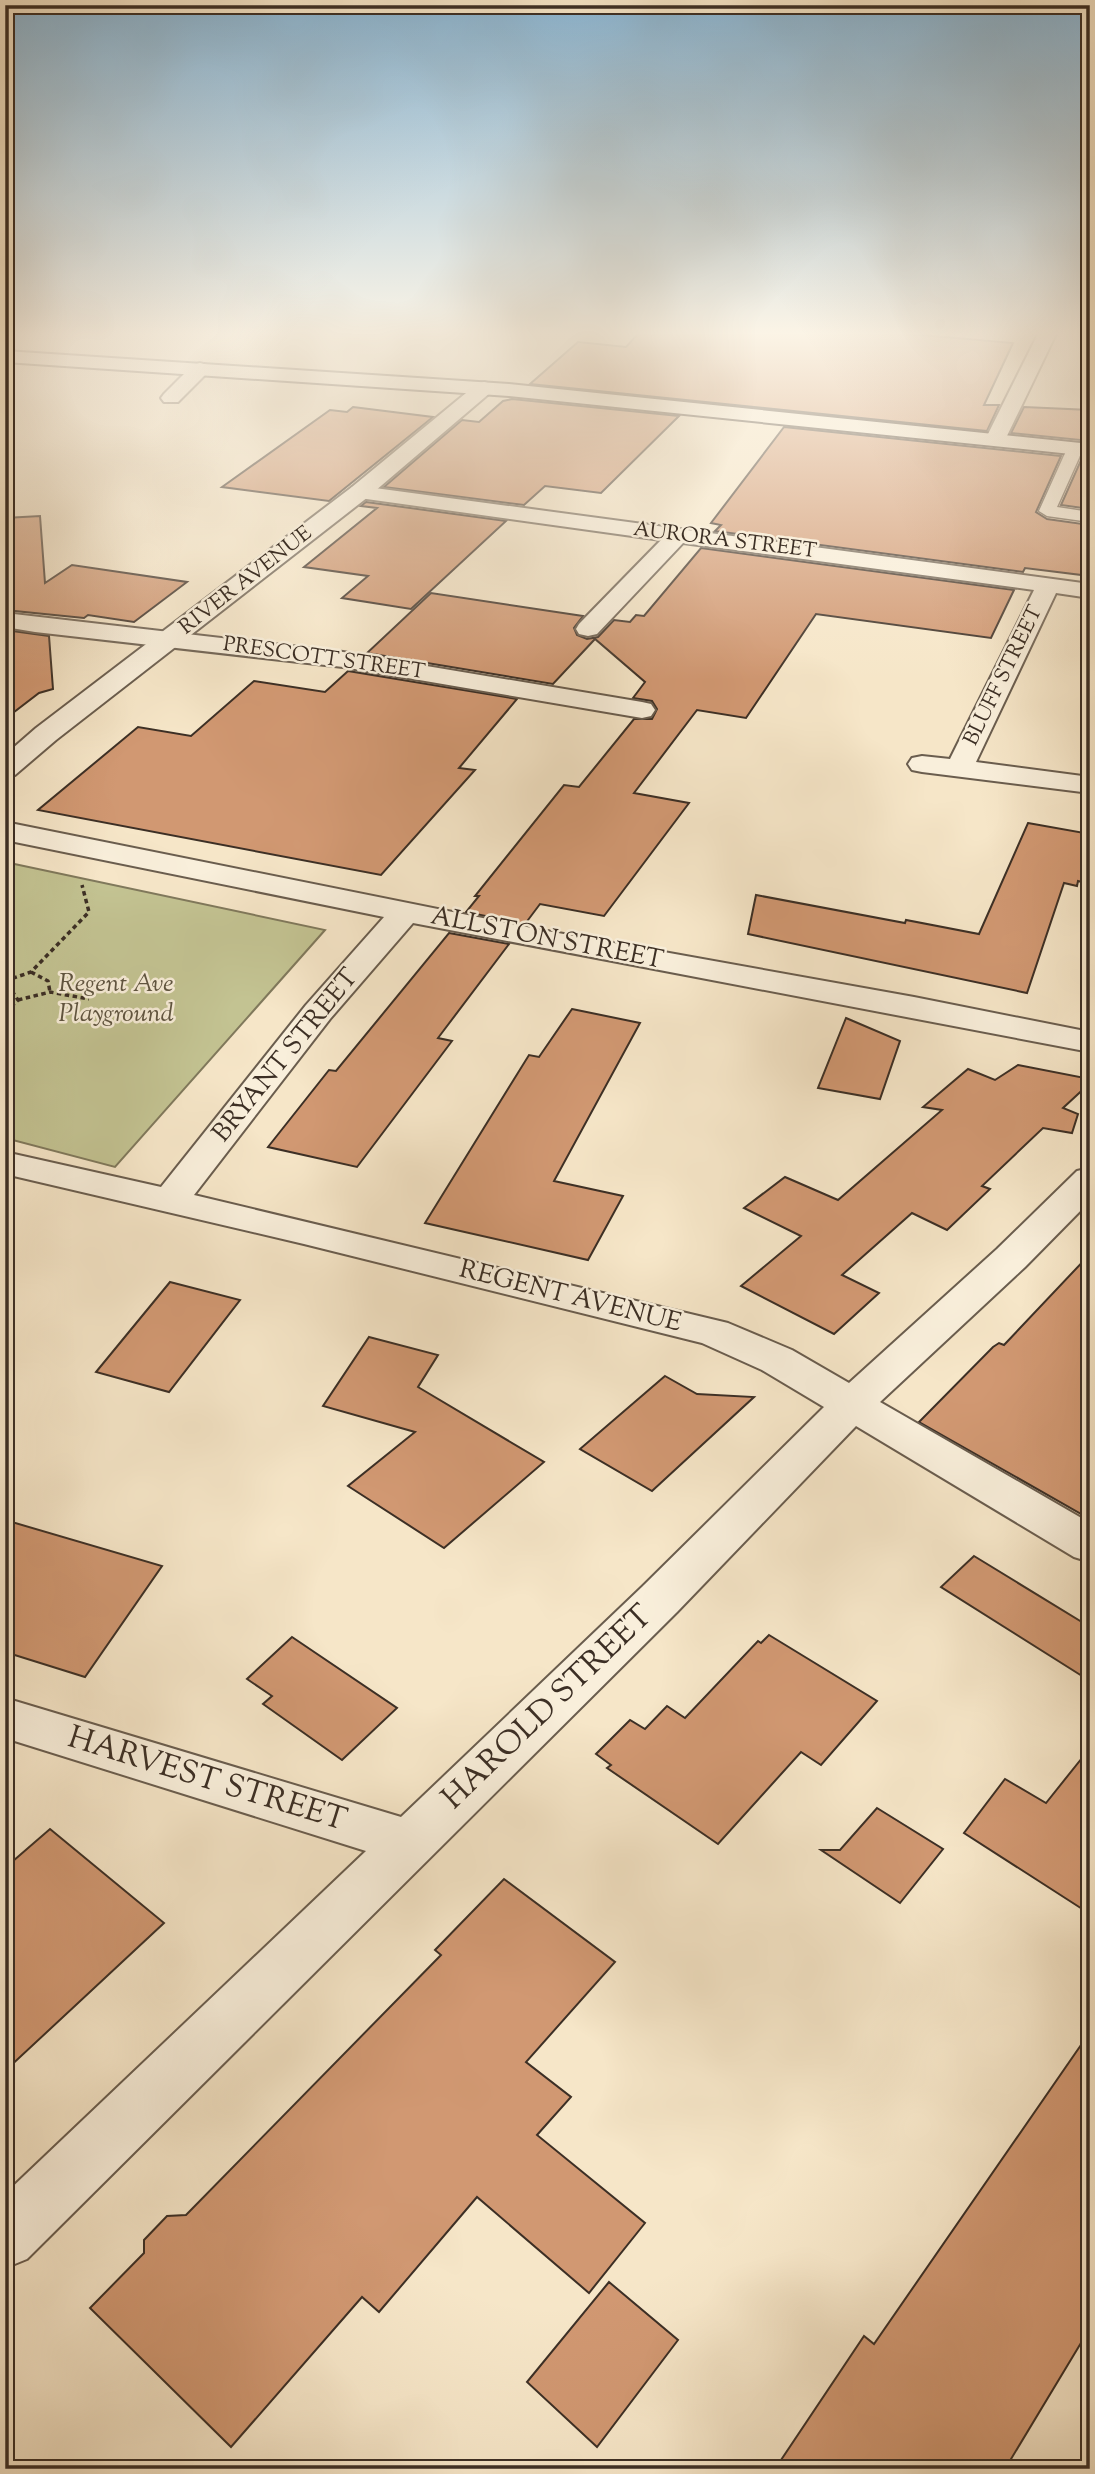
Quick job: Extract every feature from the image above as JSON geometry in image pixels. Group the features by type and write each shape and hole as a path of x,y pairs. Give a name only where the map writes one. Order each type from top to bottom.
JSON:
{"street":[{"name":"RIVER AVENUE","path":"5,769 46,734 171,641 411,449"},
{"name":"AURORA STREET","path":"360,492 1090,591"},
{"path":"588,629 677,536"},
{"name":"BLUFF STREET","path":"960,767 1048,585"},
{"name":"PRESCOTT STREET","path":"5,620 171,641 241,646 357,662 642,710"},
{"path":"922,764 1090,785"},
{"name":"ALLSTON STREET","path":"5,831 406,912 1090,1042"},
{"name":"BRYANT STREET","path":"169,1202 318,1012 406,912"},
{"name":"REGENT AVENUE","path":"5,1163 304,1232 714,1333 777,1360 1090,1545"},
{"name":"HAROLD STREET","path":"5,2238 660,1599 851,1405 1011,1258 1090,1180"},
{"name":"HARVEST STREET","path":"5,1718 409,1842"}],"lane":[{"path":"1082,449 1067,468 1047,511 1090,517"},
{"path":"1067,468 1090,470"}],"path":[{"path":"5,981 32,972 89,912 80,878"},
{"path":"32,972 48,981 50,992"},
{"path":"5,987 12,991 18,1000"},
{"path":"5,1013 18,1000 50,992 89,999"}],"green space":[{"name":"Regent Ave Playground","path":"5,862 325,930 115,1167 5,1138"}],"building":[{"path":"275,449 393,449 329,501 222,487"},
{"path":"428,449 645,449 601,493 545,486 524,505 384,487"},
{"path":"767,449 998,449 1061,456 1036,512 1047,519 1090,525 1090,576 1025,568 1023,572 715,531 721,525 711,523"},
{"path":"1082,458 1090,459 1090,509 1061,505"},
{"path":"366,502 506,521 411,609 342,598 368,576 304,567 377,508 361,506"},
{"path":"40,516 45,583 72,565 187,582 134,622 88,615 84,618 5,610 5,518"},
{"path":"701,548 1014,590 991,638 816,614 746,718 697,710 634,793 689,803 604,916 540,904 525,924 466,912 479,896 475,896 564,785 579,787 634,719 652,719 657,709 652,701 633,698 645,682 595,639 553,684 367,653 431,593 583,616 574,628 577,635 587,639 598,637 614,620 630,622 636,615 644,616"},
{"path":"5,630 49,636 53,689 39,693 5,719"},
{"path":"348,671 517,699 459,768 475,770 381,875 38,810 138,727 191,736 254,681 325,692"},
{"path":"1028,823 1090,834 1090,884 1078,881 1077,886 1064,883 1027,993 748,934 756,895 979,934"},
{"path":"449,933 509,944 438,1038 452,1041 357,1167 268,1147 329,1070 336,1071"},
{"path":"572,1009 640,1023 554,1181 623,1196 588,1260 425,1223 529,1055 539,1057"},
{"path":"846,1018 900,1041 880,1099 818,1088"},
{"path":"1018,1065 1090,1079 1090,1083 1063,1108 1078,1114 1072,1133 1043,1128 982,1186 990,1189 947,1230 912,1213 842,1275 879,1293 834,1334 741,1286 801,1236 744,1208 785,1177 838,1200 942,1110 923,1107 968,1069 995,1080"},
{"path":"1090,1254 1090,1519 919,1422 993,1347 999,1343 1004,1345"},
{"path":"170,1282 240,1300 169,1392 96,1372"},
{"path":"369,1337 438,1355 418,1387 544,1462 444,1548 348,1486 415,1432 323,1406"},
{"path":"665,1376 697,1394 754,1397 652,1491 580,1449"},
{"path":"5,1520 162,1566 85,1677 5,1652"},
{"path":"974,1556 1090,1627 1090,1681 941,1587"},
{"path":"769,1635 877,1701 821,1765 801,1752 718,1844 607,1768 611,1765 596,1754 630,1720 645,1729 667,1706 685,1718 758,1641 761,1643"},
{"path":"292,1637 397,1708 342,1760 263,1704 272,1696 247,1679"},
{"path":"1090,1748 1090,1914 964,1833 1005,1779 1046,1803"},
{"path":"877,1808 943,1849 900,1903 821,1850 840,1850"},
{"path":"50,1829 164,1923 5,2071 5,1868"},
{"path":"504,1879 615,1962 526,2062 571,2097 537,2135 645,2223 589,2293 477,2197 379,2312 362,2297 231,2447 90,2308 144,2253 144,2240 167,2216 186,2215 441,1955 435,1950"},
{"path":"1090,2032 1090,2328 1005,2469 775,2469 864,2336 874,2344"},
{"path":"609,2282 678,2340 597,2447 527,2382"}]}
